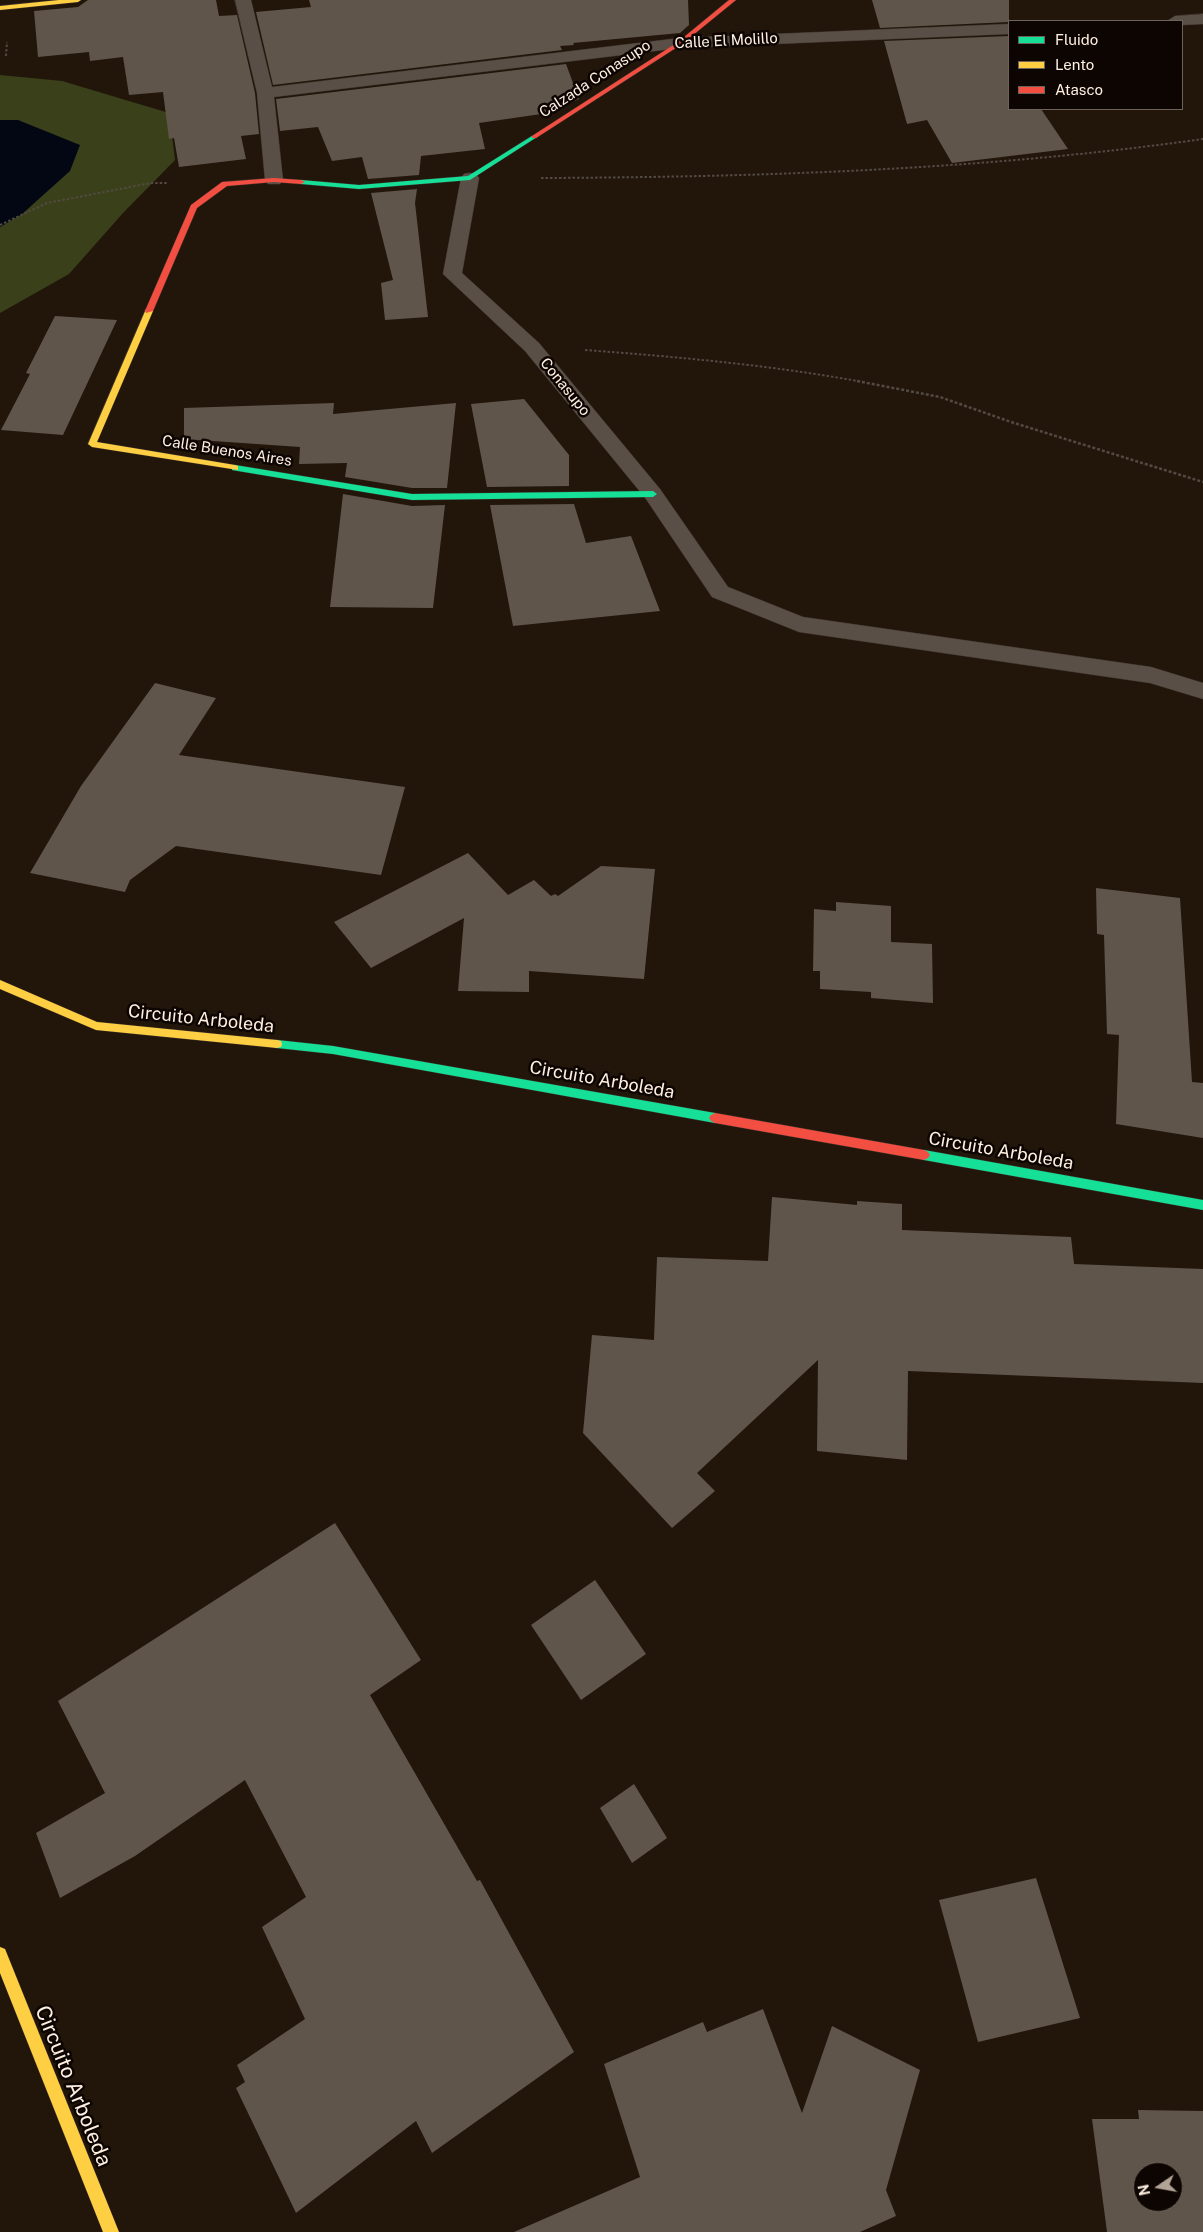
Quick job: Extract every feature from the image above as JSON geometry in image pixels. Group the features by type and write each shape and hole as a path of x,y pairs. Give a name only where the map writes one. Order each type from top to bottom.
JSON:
{"street":[{"path":"0,8 78,0"},
{"path":"243,0 265,93 274,180"},
{"name":"Calzada Conasupo","path":"470,178 680,43 733,0"},
{"path":"1183,20 1203,19"},
{"name":"Calle El Molillo","path":"265,93 680,43 1008,29"},
{"path":"225,184 274,180 359,187 470,178"},
{"name":"Conasupo","path":"470,178 452,274 532,347 653,494 720,592 799,624 1151,675 1203,692"},
{"name":"Calle Buenos Aires","path":"225,184 194,207 92,444 412,497 653,494"},
{"name":"Circuito Arboleda","path":"0,984 96,1026 333,1050 1203,1205"},
{"name":"Circuito Arboleda","path":"0,1954 111,2232"}],"path":[{"path":"538,178 730,177 1034,162 1203,139"},
{"path":"0,225 47,204 151,183 225,184"},
{"path":"532,347 720,360 873,383 940,397 1011,422 1090,444 1203,482"}],"green space":[{"path":"0,75 62,81 169,113 175,160 123,213 69,274 0,313"}],"shaded area":[{"path":"0,120 18,120 80,145 70,171 21,215 0,227"}],"building":[{"path":"88,0 216,0 219,16 237,15 255,93 259,134 241,136 246,159 179,167 174,138 169,139 163,92 129,95 123,57 90,61 89,52 38,57 34,11 78,7"},
{"path":"309,0 688,0 689,25 680,33 573,43 574,45 560,46 562,50 273,85 256,12 311,7"},
{"path":"872,0 1009,0 1008,22 880,28"},
{"path":"1008,36 1008,110 1042,110 1068,149 952,163 927,120 907,124 884,41"},
{"path":"566,64 579,99 548,113 479,123 485,149 421,156 419,175 368,179 362,157 332,161 318,127 280,131 276,99"},
{"path":"417,189 415,203 428,317 385,320 381,283 393,280 371,193"},
{"path":"55,316 117,320 63,435 1,430 30,374 26,373"},
{"path":"524,399 569,455 569,486 487,487 471,404"},
{"path":"334,403 333,414 456,403 447,488 412,488 345,477 347,463 299,464 300,447 184,439 184,408"},
{"path":"343,494 412,506 445,505 433,608 330,607"},
{"path":"574,504 586,543 631,536 660,611 513,626 490,505"},
{"path":"155,683 216,698 179,755 405,787 381,875 176,846 130,880 125,892 30,873 81,786"},
{"path":"468,853 508,895 534,880 551,896 555,894 558,896 601,866 655,869 644,979 529,971 529,992 458,991 464,918 371,968 334,922"},
{"path":"1096,888 1180,898 1192,1082 1203,1083 1203,1138 1116,1124 1119,1035 1107,1034 1104,935 1097,934"},
{"path":"836,902 891,906 891,942 932,944 933,1003 871,998 871,992 820,989 820,971 813,971 814,909 836,911"},
{"path":"772,1197 857,1205 857,1201 902,1204 902,1230 1071,1237 1074,1264 1203,1269 1203,1383 908,1371 907,1460 817,1451 818,1360 697,1473 715,1491 672,1528 583,1433 592,1335 654,1340 657,1257 768,1261"},
{"path":"335,1523 421,1660 370,1695 477,1881 480,1880 574,2052 432,2153 416,2121 296,2213 236,2088 245,2082 237,2065 305,2019 262,1927 306,1897 245,1780 135,1856 60,1898 36,1833 105,1793 58,1701"},
{"path":"595,1580 646,1654 581,1700 531,1625"},
{"path":"634,1784 667,1838 632,1863 600,1808"},
{"path":"1036,1878 1080,2018 978,2042 939,1900"},
{"path":"763,2009 802,2113 832,2026 920,2070 886,2190 896,2216 860,2232 514,2232 640,2177 604,2064 703,2022 707,2032"},
{"path":"1138,2110 1203,2111 1203,2232 1107,2232 1092,2119 1139,2119"}],"traffic: fast":[{"path":"301,182 359,187 470,178 534,137"},
{"path":"235,468 412,497 653,494"},
{"path":"277,1044 333,1050 715,1118"},
{"path":"924,1155 1203,1205"}],"traffic: slow":[{"path":"0,8 78,0"},
{"path":"149,311 92,444 235,468"},
{"path":"0,984 96,1026 277,1044"},
{"path":"0,1954 111,2232"}],"traffic: jam":[{"path":"534,137 680,43 733,0"},
{"path":"149,311 194,207 225,184 274,180 301,182"},
{"path":"715,1118 924,1155"}]}
